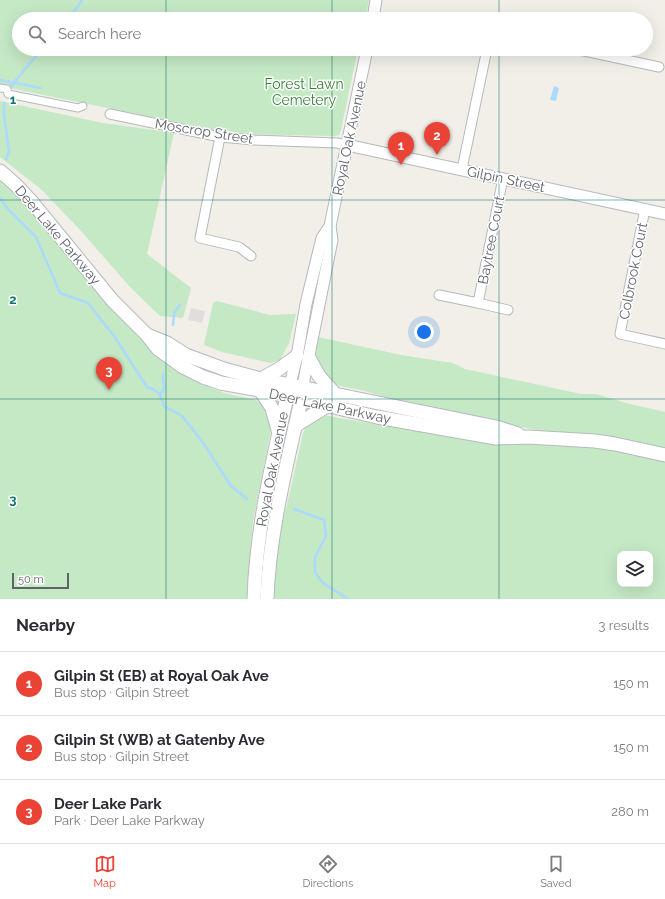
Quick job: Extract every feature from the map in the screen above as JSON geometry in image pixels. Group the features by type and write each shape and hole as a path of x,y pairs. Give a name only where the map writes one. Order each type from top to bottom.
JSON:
{"main road":[{"name":"Deer Lake Parkway","path":"0,171 32,202 112,300 147,335 167,343 186,355 224,369 260,385 295,392 335,394 496,427 528,437"},
{"path":"279,431 272,408 260,385 279,369 303,357 335,394"},
{"name":"Deer Lake Parkway","path":"295,392 328,406 377,417 496,438 528,437 595,441 665,455"},
{"name":"Royal Oak Avenue","path":"267,599 268,574 273,537 295,426 295,392"},
{"name":"Royal Oak Avenue","path":"254,599 257,549 265,497 279,431 295,392"},
{"path":"295,426 328,406"}],"street":[{"path":"374,12 376,0"},
{"name":"Royal Oak Avenue","path":"295,392 303,357 306,304 322,238 330,226 366,56"},
{"path":"462,169 486,56"},
{"path":"608,56 659,67"},
{"path":"0,88 7,89 8,94 78,108 83,106"},
{"name":"Moscrop Street","path":"110,114 220,137 347,144"},
{"path":"220,137 200,238 239,246 251,256"},
{"name":"Gilpin Street","path":"347,144 665,214"},
{"name":"Baytree Court","path":"478,303 503,178"},
{"name":"Colbrook Court","path":"645,209 620,334 665,344"},
{"name":"Baytree Court","path":"439,295 508,310"}],"shaded area":[{"path":"191,308 205,311 202,323 188,320"}],"green space":[{"name":"Forest Lawn Cemetery","path":"0,0 369,0 366,12 12,12 12,56 357,56 339,135 243,134 225,132 0,86"},
{"path":"0,101 103,123 174,133 147,254 191,288 183,318 160,316 130,287 82,232 42,190 0,157"},
{"path":"0,178 30,206 102,296 145,344 157,355 198,382 224,393 256,400 266,406 272,425 253,522 248,599 0,599"},
{"path":"217,301 270,315 296,314 289,343 280,360 271,363 222,352 204,345 213,303"},
{"path":"318,337 401,355 453,363 465,369 581,394 596,394 665,412 665,450 537,430 409,404 365,391 340,386 328,380 316,357"},
{"path":"323,415 374,424 494,441 597,447 665,461 665,599 271,599 276,547 303,433 307,424"}],"water":[{"path":"554,86 559,88 556,101 550,100"}],"waterway":[{"path":"74,12 82,0"},
{"path":"12,86 36,56"},
{"path":"0,80 40,88"},
{"path":"4,103 4,115 9,152 6,159"},
{"path":"0,198 7,208 36,237 60,293 88,303 114,336 147,387 154,390 158,394 162,399 164,406 182,416 204,444 231,486 247,499"},
{"path":"173,325 174,313 180,305"},
{"path":"160,394 165,385 163,382 163,374"},
{"path":"294,509 324,520 326,536 315,557 315,572 323,583 348,599"}],"place":[{"name":"Gilpin St (WB) at Gatenby Ave","path":"437,155"},
{"name":"Gilpin St (EB) at Royal Oak Ave","path":"401,165"},
{"name":"Deer Lake Park","path":"109,390"}]}
